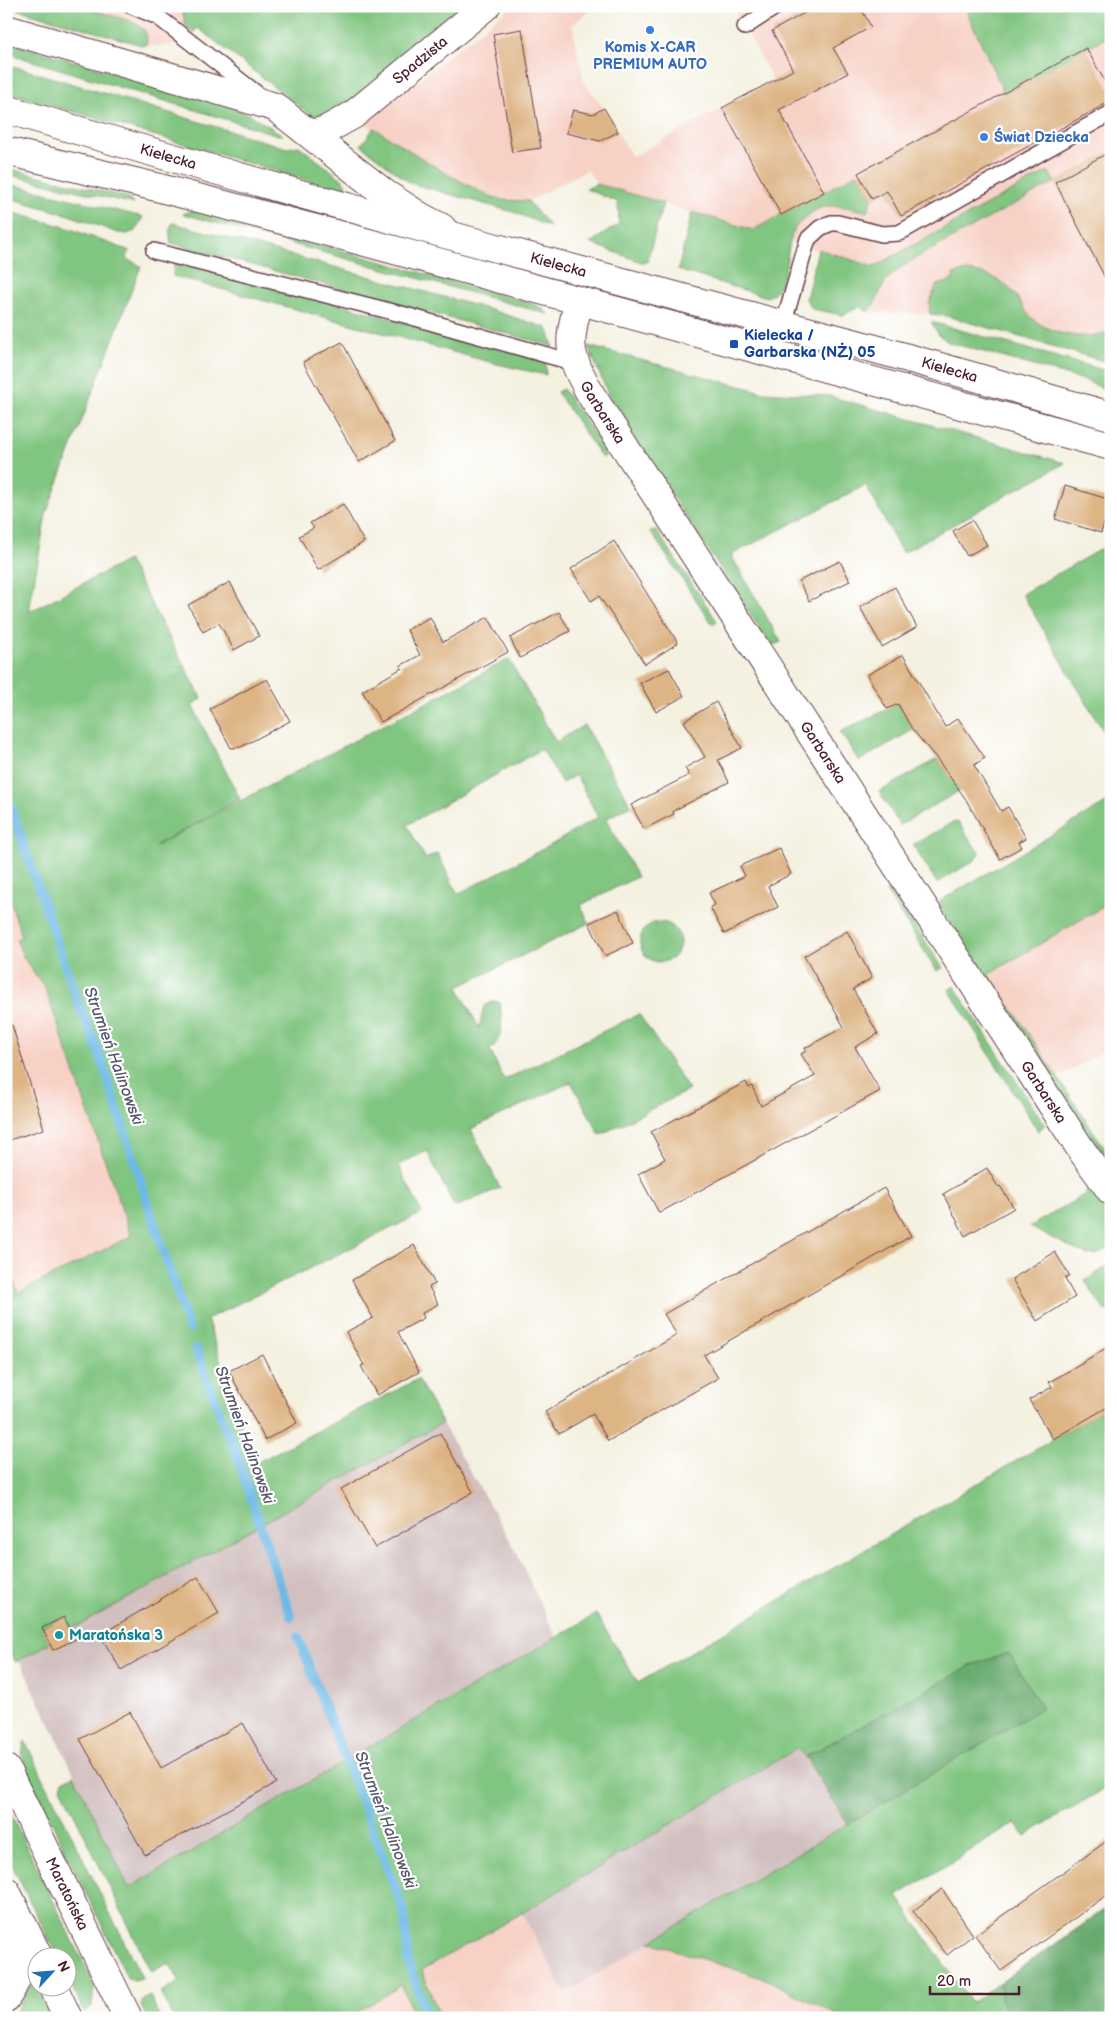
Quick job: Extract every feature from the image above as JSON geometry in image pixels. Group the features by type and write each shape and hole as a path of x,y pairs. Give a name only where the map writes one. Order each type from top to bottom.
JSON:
{"main road":[{"name":"Spadzista","path":"310,134 326,130 353,115 486,6"},
{"path":"6,29 275,107 407,209 462,238"},
{"name":"Kielecka","path":"6,110 462,238 844,340 1111,416"},
{"name":"Spadzista","path":"341,159 339,149 340,134 353,115"},
{"name":"Kielecka","path":"6,151 156,187 1111,446"},
{"name":"Garbarska","path":"580,301 571,328 570,340 575,363 591,395 1065,1126 1111,1191"},
{"name":"Maratońska","path":"6,1769 125,2017"},
{"path":"6,1891 33,1946"},
{"path":"6,1998 22,1965 22,1923"},
{"path":"58,1996 68,2018"}],"lane":[{"path":"132,6 158,17 168,24 275,107"},
{"path":"158,6 168,24"},
{"path":"745,27 777,6"},
{"path":"783,325 808,239 820,228 830,223 838,223 882,234 899,233 1111,113"},
{"path":"154,251 405,314 575,363"}],"shaded area":[{"path":"6,6 181,6 186,26 205,44 145,46"},
{"path":"512,6 596,6 572,25 584,82 604,108 632,157 773,80 733,6 964,6 1004,93 1111,35 1111,363 947,316 867,312 872,308 888,279 823,251 597,184 587,170 528,201 494,198 447,174 374,128 362,124"},
{"path":"6,888 22,937 16,939 23,957 45,988 147,1283 6,1352"},
{"path":"1111,902 1111,1047 1057,1078 989,974"},
{"path":"442,1423 514,1547 556,1637 333,1770 129,1888 19,1660 50,1643 53,1650 75,1639 71,1630"},
{"path":"799,1748 848,1824 565,1993 522,1913"},
{"path":"522,1913 565,1993 650,1942 768,1980 843,2018 440,2018 422,1970"},
{"path":"403,1984 414,2018 347,2018"}],"green space":[{"path":"62,5 86,7 134,23 145,32 147,38 145,46 6,6"},
{"path":"181,6 406,6 412,9 419,6 470,6 352,101 320,122 198,28 193,33 186,26"},
{"path":"964,6 1111,6 1111,35 1004,93"},
{"path":"6,42 219,102 249,114 283,135 6,53"},
{"path":"6,64 287,148 299,146 342,179 347,187 337,189 6,92"},
{"path":"374,128 447,174 487,195 502,200 528,201 550,227 516,213 410,183 361,145"},
{"path":"6,168 126,197 134,204 6,174"},
{"path":"1048,171 1055,182 914,259 897,271 885,283 874,304 867,312 861,306 843,315 812,309 806,299 818,249 874,267"},
{"path":"858,173 872,199 867,212 842,206 827,206 806,217 793,232 783,278 774,293 767,297 678,270 692,212 753,230"},
{"path":"6,183 143,217 135,231 127,234 118,233 69,215 6,197"},
{"path":"597,184 663,203 647,262 644,263 590,243 619,224 618,202 586,189"},
{"path":"6,211 65,227 130,251 126,259 141,266 46,514 29,612 128,560 202,699 192,705 240,799 155,846 509,659 556,742 584,725 631,805 606,819 637,877 581,905 589,923 458,987 479,1028 484,1006 494,1001 500,1003 502,1023 500,1034 495,1045 490,1050 504,1080 639,1014 689,1090 600,1135 571,1082 471,1129 500,1188 458,1206 453,1204 427,1151 398,1165 422,1213 207,1319 254,1464 418,1379 442,1423 71,1630 64,1617 42,1627 50,1643 16,1662 6,1647 6,1343 10,1338 12,1328 6,1313 6,1258 18,1293 131,1236 45,988 23,957 16,939 22,937 6,888 6,868 8,867 6,862","holes":["542,749 562,783 576,775 598,817 556,842 458,894 437,853 426,859 407,825"]},
{"path":"190,211 198,211 530,303 542,308 548,314 183,214"},
{"path":"173,223 488,309 547,328 553,346 171,243 170,230"},
{"path":"174,262 357,309 546,362 546,375 497,364 173,276"},
{"path":"967,271 995,278 1007,286 1031,317 1050,329 1060,333 1081,336 1092,336 1111,331 1111,363 947,316 930,314 929,303 937,285 954,278 953,274"},
{"path":"931,322 1111,372 1111,392 1084,380 948,342 939,335"},
{"path":"588,346 763,392 829,396 1065,463 902,553 866,485 731,555 781,642 770,644 613,406"},
{"path":"563,389 608,454 602,458 557,392"},
{"path":"656,530 717,621 713,625 650,531"},
{"path":"1111,543 1111,744 1022,594"},
{"path":"898,704 913,730 859,761 840,732"},
{"path":"937,759 947,773 973,783 900,825 879,792"},
{"path":"1111,800 1111,902 989,974 1111,1158 1111,1175 941,909 940,901"},
{"path":"958,822 980,854 975,860 937,883 913,845 951,823"},
{"path":"892,890 943,968 937,971 886,891"},
{"path":"656,922 664,922 671,925 677,931 680,942 677,953 671,959 664,962 656,962 649,959 643,953 640,946 640,938 643,931 649,925"},
{"path":"954,986 1045,1125 1038,1131 949,990"},
{"path":"1088,1190 1111,1219 1111,1247 1098,1254 1087,1255 1029,1227 1082,1196"},
{"path":"1111,1264 1111,1308 1105,1311 1085,1281"},
{"path":"1101,1411 1111,1425 1111,1785 1025,1836 1015,1823 897,1896 971,2003 1111,1905 1111,2018 843,2018 768,1980 650,1942 1041,1708 1009,1653 972,1665 805,1757 798,1748 522,1913 422,1970 440,2018 414,2018 402,1985 347,2018 173,2018 161,1992 180,1982 169,1963 151,1972 61,1787 63,1781 74,1775 129,1888 596,1614 638,1683"},
{"path":"1009,1653 1042,1708 848,1824 805,1757 972,1665"},
{"path":"25,1741 142,1979 135,1981 128,1979 27,1772 22,1753"},
{"path":"6,1804 75,1946 52,1946 6,1853"},
{"path":"1111,1905 1111,2009 1098,2018 1007,2018 1001,1998 1000,1983"},
{"path":"78,1951 94,1988 92,2006 85,2012 77,1996"},
{"path":"28,1986 28,1996 42,1996 48,2018 11,2018 19,2007"},
{"path":"150,1996 161,2018 147,2018 141,2006 144,1998"}],"building":[{"path":"817,6 860,6 871,27 833,48 848,73 779,110 824,192 781,215 722,108 793,70 772,31"},
{"path":"522,29 541,148 512,152 493,34"},
{"name":"Świat Dziecka","path":"1086,48 1111,92 1111,101 901,216 887,191 872,199 858,173"},
{"path":"604,108 618,132 600,141 566,133 573,110 593,114"},
{"path":"1111,151 1111,289 1055,182"},
{"path":"342,342 395,441 359,462 303,362"},
{"path":"1065,486 1111,500 1101,533 1055,519"},
{"path":"343,504 364,542 318,570 299,536 314,528 310,523"},
{"path":"972,520 987,545 967,556 953,531"},
{"path":"614,541 678,643 645,664 599,596 591,601 571,569"},
{"path":"840,561 850,581 809,601 799,581"},
{"path":"230,582 259,636 234,650 219,623 203,632 188,605"},
{"path":"895,587 917,627 882,647 860,607"},
{"path":"559,612 570,631 520,658 510,638"},
{"path":"430,617 443,642 488,617 508,652 381,722 362,691 402,668 400,666 420,655 407,630"},
{"path":"903,655 945,727 958,718 985,758 974,765 1001,811 1008,807 1026,838 1019,842 1022,847 1000,859 965,798 937,759 912,729 898,704 887,709 867,675"},
{"path":"669,669 684,696 656,712 640,683"},
{"path":"267,679 290,721 241,747 231,748 210,709"},
{"path":"716,702 742,748 718,760 729,782 673,811 674,814 644,829 631,805 689,775 685,768 705,757 684,721"},
{"path":"779,848 791,874 768,886 778,907 724,934 710,907 715,905 709,893 745,876 740,866"},
{"path":"618,910 633,943 605,956 589,923"},
{"path":"847,931 872,978 853,989 878,1034 855,1047 880,1091 659,1213 638,1174 665,1159 651,1132 746,1082 749,1088 752,1086 761,1106 815,1076 801,1054 806,1051 805,1048 844,1027 804,956"},
{"path":"6,1025 12,1025 44,1129 6,1141"},
{"path":"987,1168 998,1187 1000,1186 1014,1208 965,1236 943,1194"},
{"path":"884,1188 911,1236 704,1355 718,1378 608,1441 593,1414 559,1434 545,1412 677,1335 664,1314"},
{"path":"414,1245 435,1284 429,1287 438,1304 422,1313 424,1318 398,1332 419,1372 377,1395 361,1366 364,1365 346,1332 373,1318 352,1280"},
{"path":"1055,1252 1070,1276 1065,1279 1075,1297 1037,1321 1012,1279"},
{"path":"1111,1345 1111,1405 1053,1439 1029,1400 1052,1387 1049,1382"},
{"path":"262,1354 297,1423 265,1440 229,1371"},
{"path":"440,1433 473,1492 375,1548 341,1489"},
{"path":"198,1577 219,1613 121,1670 100,1635"},
{"name":"Maratońska 3","path":"64,1617 76,1639 53,1650 42,1628"},
{"path":"130,1712 161,1768 243,1723 276,1783 145,1855 80,1739"},
{"path":"1111,1838 1111,1892 1001,1971 975,1935"},
{"path":"942,1889 973,1935 947,1955 913,1911"}],"waterway":[{"name":"Strumień Halinowski","path":"6,793 78,1003 98,1050 189,1329"},
{"name":"Strumień Halinowski","path":"196,1348 225,1428 233,1444 291,1617"},
{"name":"Strumień Halinowski","path":"298,1637 404,1911 408,1962 428,2018"}],"place":[{"name":"Komis X-CAR PREMIUM AUTO","path":"650,30"},
{"name":"Świat Dziecka","path":"984,137"},
{"name":"Kielecka / Garbarska (NŻ) 05","path":"734,344"},
{"name":"Maratońska 3","path":"59,1635"}]}
